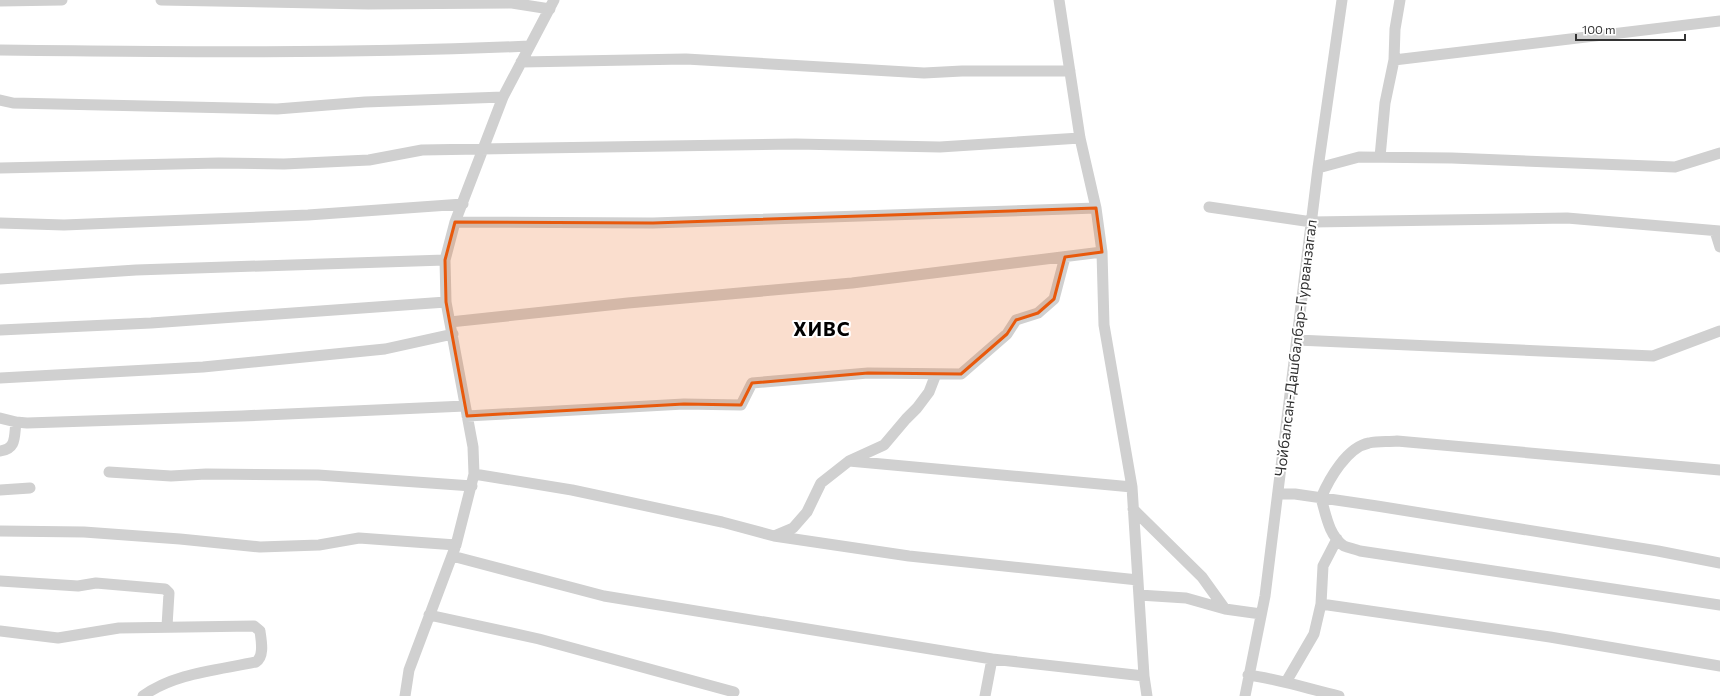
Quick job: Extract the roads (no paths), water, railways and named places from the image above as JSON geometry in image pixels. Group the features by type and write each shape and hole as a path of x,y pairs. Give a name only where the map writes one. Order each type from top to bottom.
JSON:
{"street":[{"path":"0,1 62,0"},
{"path":"161,0 368,4 552,4 503,98 456,222 445,260 446,302 473,446 474,474 456,545 409,670 405,696"},
{"path":"1059,0 1080,138 1096,208 1102,252 1104,325 1132,487 1144,676 1147,696"},
{"name":"Чойбалсан-Дашбалбар-Гурванзагал","path":"1245,696 1261,614 1278,494 1318,168 1342,0"},
{"path":"1380,157 1385,103 1394,60 1395,29 1400,0"},
{"path":"1398,11 1406,0"},
{"path":"1394,60 1720,21"},
{"path":"0,50 274,53 433,50 529,46"},
{"path":"521,62 686,59 924,73 962,71 1070,71"},
{"path":"0,100 13,103 277,109 365,102 503,98"},
{"path":"0,168 218,163 284,164 369,160 422,150 483,148 585,148 796,144 940,147 1080,138"},
{"path":"1318,168 1359,157 1452,158 1675,167 1720,153"},
{"path":"0,223 64,225 308,214 463,204"},
{"path":"1209,207 1312,222 1567,218 1718,231 1720,247"},
{"path":"456,222 653,223 1096,208"},
{"path":"450,322 628,303 852,283 1102,252"},
{"path":"0,418 16,422 684,404 741,405 752,383 868,373 961,374 1006,334 1016,320 1038,313 1054,299 1065,257"},
{"path":"0,279 136,270 445,260"},
{"path":"0,330 150,323 446,302"},
{"path":"1297,340 1653,356 1720,331"},
{"path":"0,378 202,366 385,349 453,334"},
{"path":"774,536 793,528 807,512 821,483 849,461 884,444 906,418 917,408 929,392 936,374"},
{"path":"0,450 10,449 12,446 16,422"},
{"path":"1720,470 1397,441 1368,443 1352,452 1336,470 1321,498 1328,525 1337,539 1345,546 1360,551 1720,605"},
{"path":"849,461 1132,487"},
{"path":"109,472 171,476 206,474 318,475 472,486"},
{"path":"474,474 572,490 722,522 774,536 909,556 1138,580"},
{"path":"0,490 30,488"},
{"path":"1278,494 1295,494 1321,498 1658,551 1720,563"},
{"path":"1133,509 1202,577 1225,609"},
{"path":"0,531 84,532 260,547 319,545 359,538 456,545"},
{"path":"1286,682 1314,634 1321,604 1323,566 1337,539"},
{"path":"452,556 604,596 992,659 1144,676"},
{"path":"0,581 78,586 96,583 165,589 169,593 166,626"},
{"path":"1139,595 1186,598 1225,609 1261,614"},
{"path":"1321,604 1550,637 1720,666"},
{"path":"429,615 539,639 734,692"},
{"path":"0,631 58,638 119,628 166,626 254,626 260,631 260,660 187,676 172,681 143,696"},
{"path":"985,696 992,659"},
{"path":"1248,675 1272,678 1286,682 1304,692 1339,696"}],"district":[{"name":"ХИВС","path":"822,329"}]}
